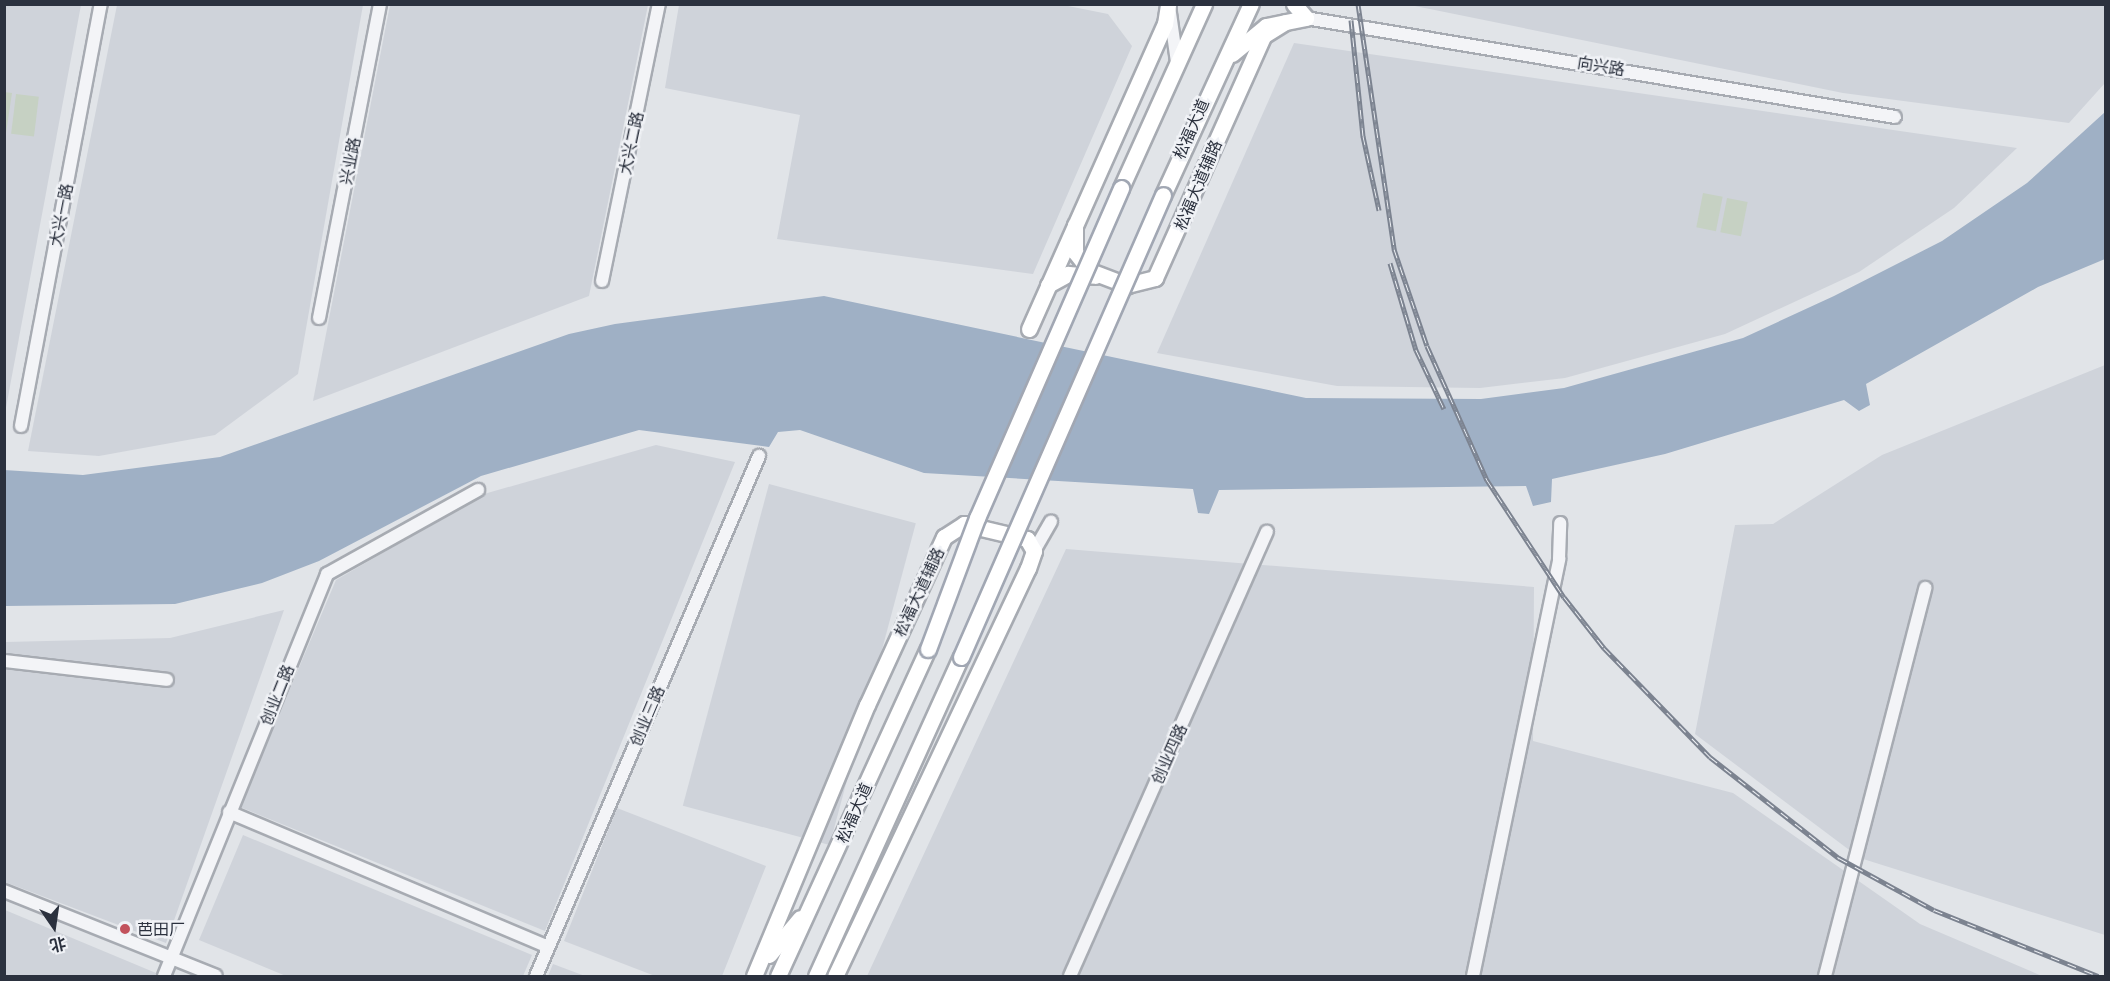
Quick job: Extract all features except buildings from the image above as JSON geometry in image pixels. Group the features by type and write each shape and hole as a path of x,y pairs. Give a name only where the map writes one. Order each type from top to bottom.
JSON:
{"main road":[{"path":"1029,328 1165,24 1168,4"},
{"name":"松福大道","path":"778,976 928,649 977,518 1204,4"},
{"name":"松福大道","path":"846,916 1162,195 1251,4"},
{"path":"1294,4 1306,18"},
{"name":"松福大道","path":"1221,65 1246,39 1285,22 1306,18"},
{"name":"松福大道辅路","path":"1048,285 1068,274 1138,285 1161,270 1263,36 1285,22"},
{"path":"1075,225 1075,252 1101,278"},
{"name":"松福大道辅路","path":"757,972 867,705 944,537 964,524 1026,539 1035,551"},
{"path":"833,976 1035,551"},
{"path":"757,972 812,905"},
{"path":"833,976 846,916"},
{"path":"816,976 846,916"}],"street":[{"name":"大兴一路","path":"21,426 101,4"},
{"name":"兴业路","path":"319,318 380,4"},
{"name":"大兴二路","path":"602,281 659,4"},
{"path":"1168,4 1177,63"},
{"name":"向兴路","path":"1306,18 1895,117"},
{"name":"创业三路","path":"536,976 759,456"},
{"name":"创业二路","path":"164,976 327,574 478,490"},
{"path":"1035,551 1051,521"},
{"path":"1473,976 1559,559 1560,523"},
{"name":"创业四路","path":"1070,976 1267,532"},
{"path":"1825,976 1925,588"},
{"path":"4,661 166,680"},
{"path":"230,812 548,947"},
{"path":"4,891 216,976"}],"shaded area":[{"path":"5,5 81,5 5,413"},
{"path":"117,5 363,5 298,374 215,435 99,456 28,451"},
{"path":"390,5 648,5 589,296 313,401"},
{"path":"679,5 1063,5 1108,14 1132,46 1033,274 777,239 800,115 665,88"},
{"path":"1410,5 2105,5 2105,83 2069,123 1843,93"},
{"path":"1294,43 2017,148 1954,208 1859,272 1725,334 1565,378 1480,388 1337,386 1157,353"},
{"path":"2105,365 2105,935 1860,858 1695,734 1735,525 1773,524 1882,455"},
{"path":"656,445 735,462 545,931 240,807 336,580 484,494"},
{"path":"769,484 916,523 830,845 683,806"},
{"path":"1066,549 1534,587 1533,741 1733,793 1920,924 2042,976 867,976"},
{"path":"284,610 166,943 5,882 6,642 170,638"},
{"path":"617,808 766,866 722,976 655,976 564,941"},
{"path":"243,835 532,955 523,976 286,976 199,940"},
{"path":"5,910 156,973 155,976 5,976"},
{"path":"553,964 585,976 548,976"}],"green space":[{"path":"4,92 12,93 6,133 4,133"},
{"path":"16,94 39,97 34,137 11,134"},
{"path":"1703,193 1723,197 1716,231 1696,227"},
{"path":"1727,198 1748,202 1741,236 1720,232"}],"water":[{"path":"2105,112 2105,259 2038,287 1866,384 1870,405 1859,411 1844,400 1665,454 1552,479 1551,502 1533,506 1526,486 1219,490 1209,514 1198,513 1193,489 924,473 800,430 778,432 769,447 639,430 481,476 319,561 262,583 175,604 5,606 4,470 83,475 220,457 569,334 615,324 824,296 1306,398 1481,399 1564,388 1743,338 1834,296 1942,241 2027,183"}],"railway":[{"path":"1358,4 1394,249 1427,346 1487,480 1564,597 1604,648 1710,757 1839,858 1934,910 2098,976"},
{"path":"1351,20 1363,136 1379,210"},
{"path":"1390,263 1416,350 1444,409"}],"place":[{"name":"芭田厂","path":"125,929"}]}
